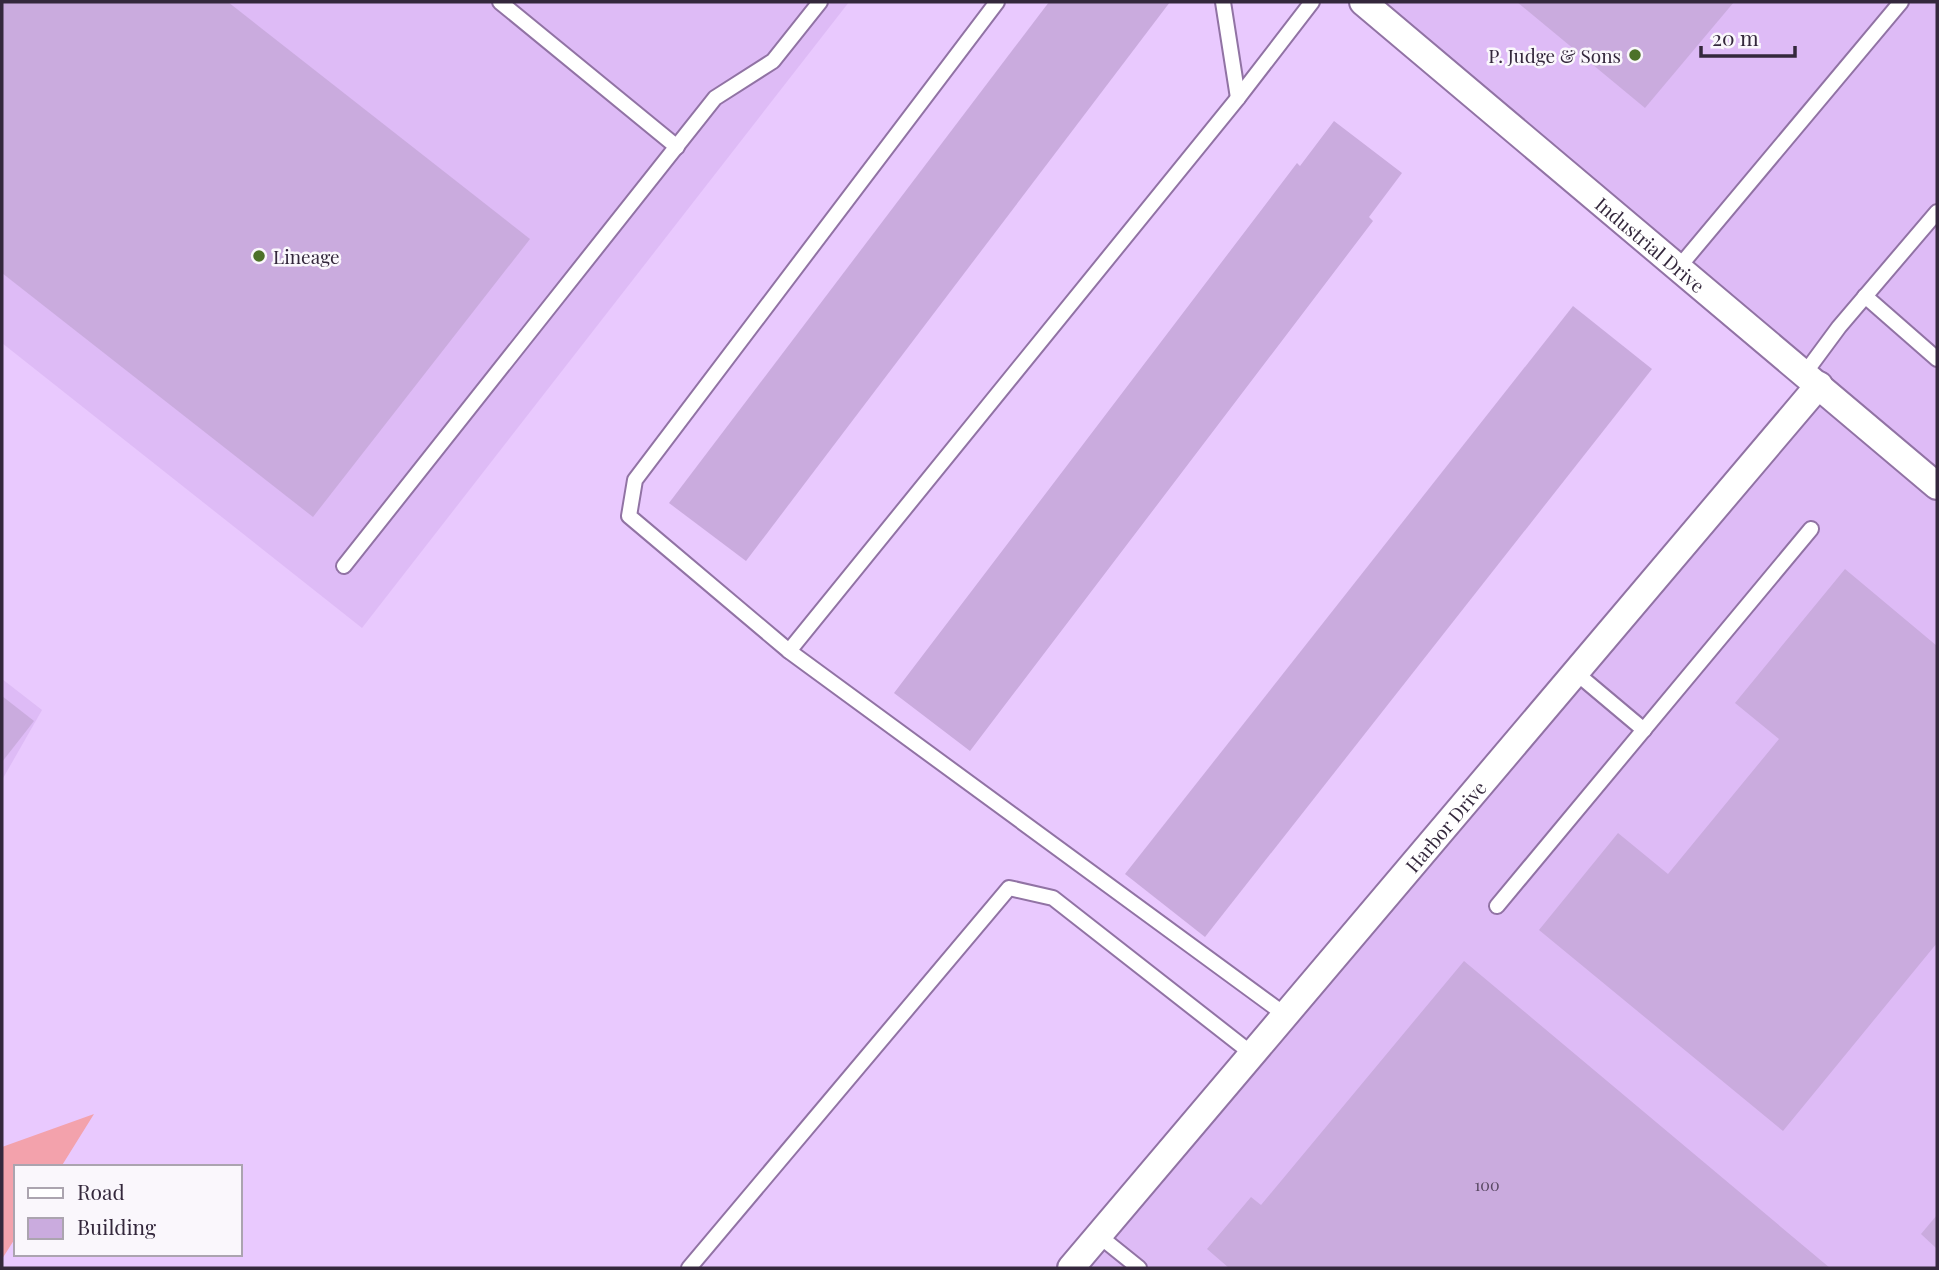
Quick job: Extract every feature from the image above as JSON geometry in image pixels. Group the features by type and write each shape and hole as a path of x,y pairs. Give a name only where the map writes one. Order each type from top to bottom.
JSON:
{"street":[{"name":"Industrial Drive","path":"1363,2 1937,486"},
{"name":"Harbor Drive","path":"1071,1268 1575,672 1812,379"}],"lane":[{"path":"500,2 677,147"},
{"path":"344,566 715,98 773,61 820,2"},
{"path":"997,2 635,480 629,516 789,651 1284,1014"},
{"path":"1223,2 1238,97"},
{"path":"789,651 1312,2"},
{"path":"1679,267 1900,2"},
{"path":"1812,379 1865,296 1937,212"},
{"path":"1865,296 1937,359"},
{"path":"1497,906 1811,529"},
{"path":"1575,672 1644,730"},
{"path":"689,1268 1009,888 1053,898 1251,1053"},
{"path":"1098,1235 1139,1268"}],"shaded area":[{"path":"2,2 849,2 362,628 2,343"},
{"path":"1363,2 1937,2 1937,1268 1068,1268 1808,377"},
{"path":"2,679 42,710 2,780"},
{"path":"94,1114 62,1165 14,1165 14,1240 2,1259 2,1147"}],"building":[{"name":"Lineage","path":"2,2 228,2 530,239 313,517 2,273"},
{"path":"1049,2 1170,2 746,561 669,503"},
{"name":"P. Judge & Sons","path":"1517,2 1734,2 1645,108"},
{"path":"1334,121 1402,173 1369,217 1373,221 970,751 894,693 1297,163 1300,166"},
{"path":"1573,306 1652,369 1205,937 1125,874"},
{"path":"1845,569 1937,646 1937,943 1783,1131 1539,930 1618,833 1668,874 1779,739 1735,703"},
{"path":"2,696 34,721 2,762"},
{"path":"1464,961 1830,1268 1229,1268 1207,1249 1251,1197 1261,1205"},
{"path":"1937,1215 1937,1249 1921,1234"}],"place":[{"name":"P. Judge & Sons","path":"1635,55"},
{"name":"Lineage","path":"259,256"}]}
